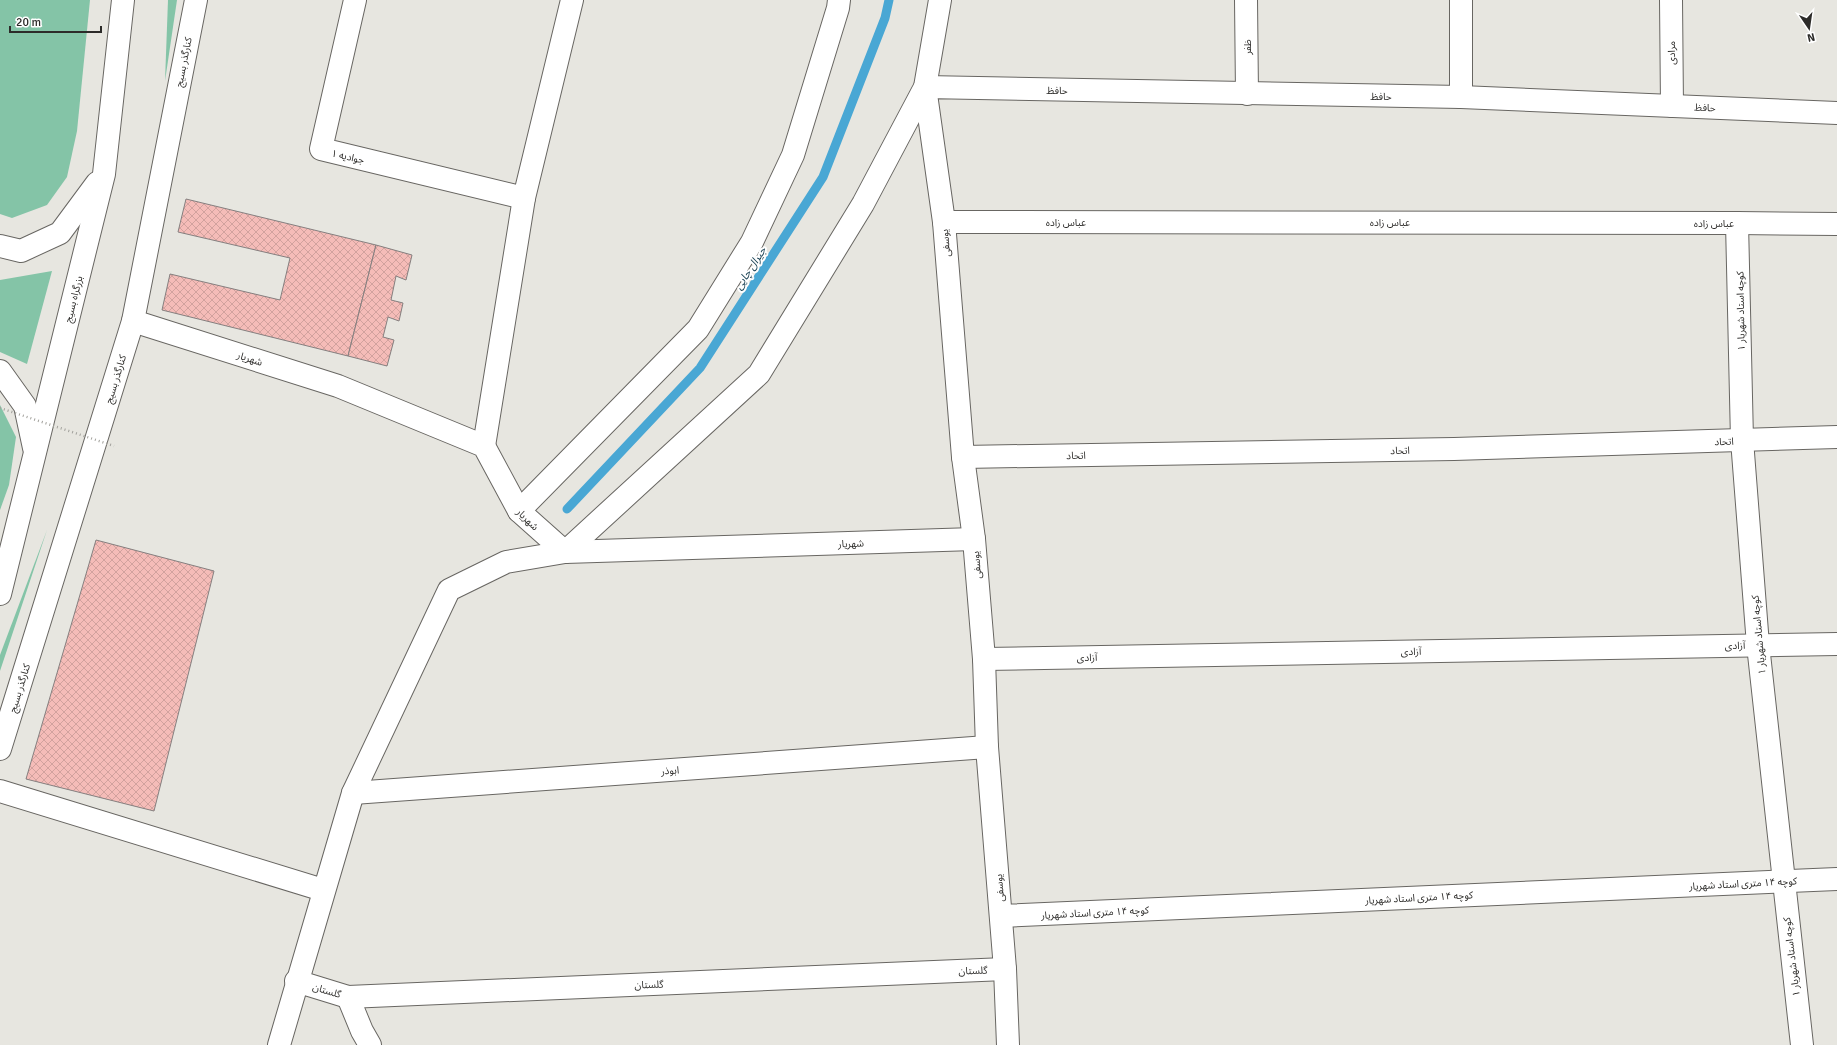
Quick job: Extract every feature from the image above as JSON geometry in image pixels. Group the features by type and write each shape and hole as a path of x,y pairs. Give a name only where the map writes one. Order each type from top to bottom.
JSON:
{"main road":[{"name":"بزرگراه بسیج","path":"0,594 104,174 123,0"},
{"name":"کنارگذر بسیج","path":"0,749 133,321 196,0"},
{"name":"جوادیه ۱","path":"355,0 321,149 524,198"},
{"path":"484,446 524,198 572,0"},
{"path":"519,511 698,329 752,242 793,155 836,16 839,0"},
{"path":"279,1045 296,981 353,793 449,590 506,562 565,552 759,374 863,204 925,87 940,0"},
{"name":"ظفر","path":"1246,0 1247,94"},
{"path":"1461,0 1461,97"},
{"name":"مرادی","path":"1671,0 1672,106"},
{"name":"حافظ","path":"925,87 1461,97 1837,113"},
{"name":"یوسفی","path":"925,87 944,222 962,457 974,539 984,659 988,747 1005,969 1008,1045"},
{"path":"0,246 21,251 60,233 104,174"},
{"name":"عباس زاده","path":"944,222 1837,224"},
{"name":"کوچه استاد شهریار ۱","path":"1738,223 1742,440 1758,645 1802,1045"},
{"name":"شهریار","path":"133,321 338,386 484,446 519,511 565,552 974,539"},
{"path":"0,371 25,406 35,453"},
{"name":"اتحاد","path":"962,457 1446,449 1837,437"},
{"name":"آزادی","path":"984,659 1837,644"},
{"name":"ابوذر","path":"353,793 988,747"},
{"path":"0,791 323,890"},
{"name":"کوچه ۱۴ متری استاد شهریار","path":"1001,916 1837,879"},
{"name":"گلستان","path":"296,981 348,997 1005,969"},
{"path":"348,997 362,1031 370,1045"}],"path":[{"path":"0,408 114,446"}],"green space":[{"path":"0,0 90,0 77,131 67,177 47,205 12,218 0,214"},
{"path":"168,0 177,0 165,81"},
{"path":"52,271 27,364 0,352 0,280"},
{"path":"0,405 16,437 9,485 0,510"},
{"path":"47,530 0,671 0,655"}],"building":[{"path":"186,199 376,245 348,356 162,310 170,274 280,300 290,258 178,232"},
{"path":"376,245 412,255 406,280 396,276 391,300 403,303 399,321 388,317 383,337 394,340 387,366 348,356"},
{"path":"96,540 214,571 154,811 26,779"}],"waterway":[{"name":"جیرال چایی","path":"567,509 700,368 823,177 885,18 889,0"}]}
